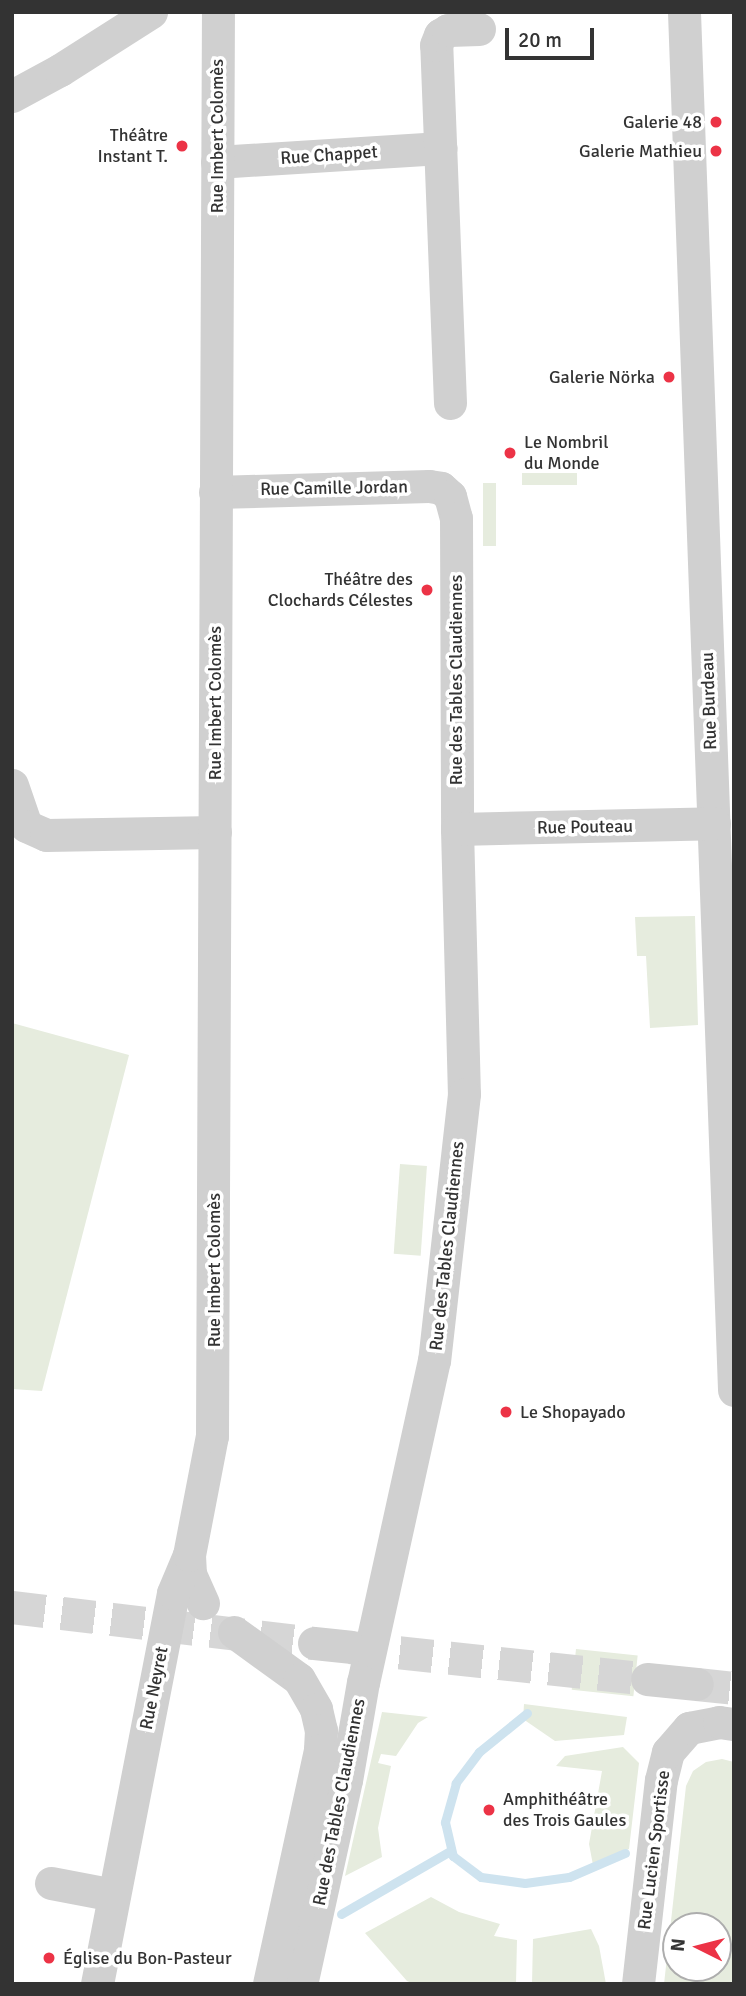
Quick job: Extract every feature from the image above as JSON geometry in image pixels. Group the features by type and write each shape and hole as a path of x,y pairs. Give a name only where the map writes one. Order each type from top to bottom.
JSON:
{"street":[{"path":"12,96 60,70 151,12"},
{"name":"Rue Imbert Colomès","path":"214,1394 218,12"},
{"name":"Rue Burdeau","path":"684,12 734,1391"},
{"path":"450,402 436,45 440,35 448,30 479,29"},
{"name":"Rue Chappet","path":"217,162 441,148"},
{"name":"Rue Camille Jordan","path":"215,492 429,486 441,488 450,496"},
{"name":"Rue des Tables Claudiennes","path":"302,1984 346,1780 363,1682 435,1360 464,1094 457,829 456,517 450,496"},
{"path":"12,785 26,826 46,835 215,832"},
{"name":"Rue Pouteau","path":"457,829 713,823"},
{"name":"Rue Neyret","path":"97,1984 173,1593 189,1555 212,1436 214,1394"},
{"path":"189,1555 190,1574 204,1603"},
{"name":"Rue des Tables Claudiennes","path":"233,1632 299,1679 316,1709 321,1730 320,1750 269,1984"},
{"path":"314,1643 350,1647"},
{"path":"647,1679 697,1684"},
{"name":"Rue Lucien Sportisse","path":"638,1984 661,1780 667,1752 689,1728 719,1722 734,1724"},
{"path":"51,1883 114,1895"}],"shaded area":[{"path":"522,473 577,473 577,485 522,485"},
{"path":"483,483 496,483 496,546 483,546"},
{"path":"695,916 698,1025 650,1028 646,956 637,956 635,917"},
{"path":"12,1023 129,1055 42,1391 12,1389"},
{"path":"400,1164 427,1166 421,1256 394,1254"},
{"path":"576,1649 638,1655 633,1696 572,1690"},
{"path":"524,1704 627,1717 624,1735 555,1741 523,1719"},
{"path":"382,1712 428,1717 418,1723 396,1756 381,1754 378,1763 391,1766 378,1828 382,1857 345,1876"},
{"path":"623,1747 639,1763 629,1849 593,1865 589,1844 602,1771 556,1766 565,1756"},
{"path":"722,1759 734,1762 734,1984 664,1984 732,1982 732,1912 672,1912 686,1786 693,1771 706,1762"},
{"path":"431,1897 459,1912 500,1924 494,1936 517,1940 516,1984 414,1984 407,1981 365,1933"},
{"path":"591,1929 599,1946 606,1984 532,1984 533,1939"}],"waterway":[{"path":"527,1713 479,1752 456,1783 445,1822 453,1856 481,1877 525,1883 569,1877 625,1853"},
{"path":"341,1914 450,1851"}],"tunnel":[{"path":"12,1607 314,1643"},
{"path":"350,1647 647,1679"},
{"path":"697,1684 734,1688"}],"place":[{"name":"Galerie 48","path":"716,122"},
{"name":"Théâtre Instant T.","path":"182,146"},
{"name":"Galerie Mathieu","path":"716,151"},
{"name":"Galerie Nörka","path":"669,377"},
{"name":"Le Nombril du Monde","path":"510,453"},
{"name":"Théâtre des Clochards Célestes","path":"427,590"},
{"name":"Le Shopayado","path":"506,1412"},
{"name":"Amphithéâtre des Trois Gaules","path":"489,1810"},
{"name":"Église du Bon-Pasteur","path":"49,1958"}]}
